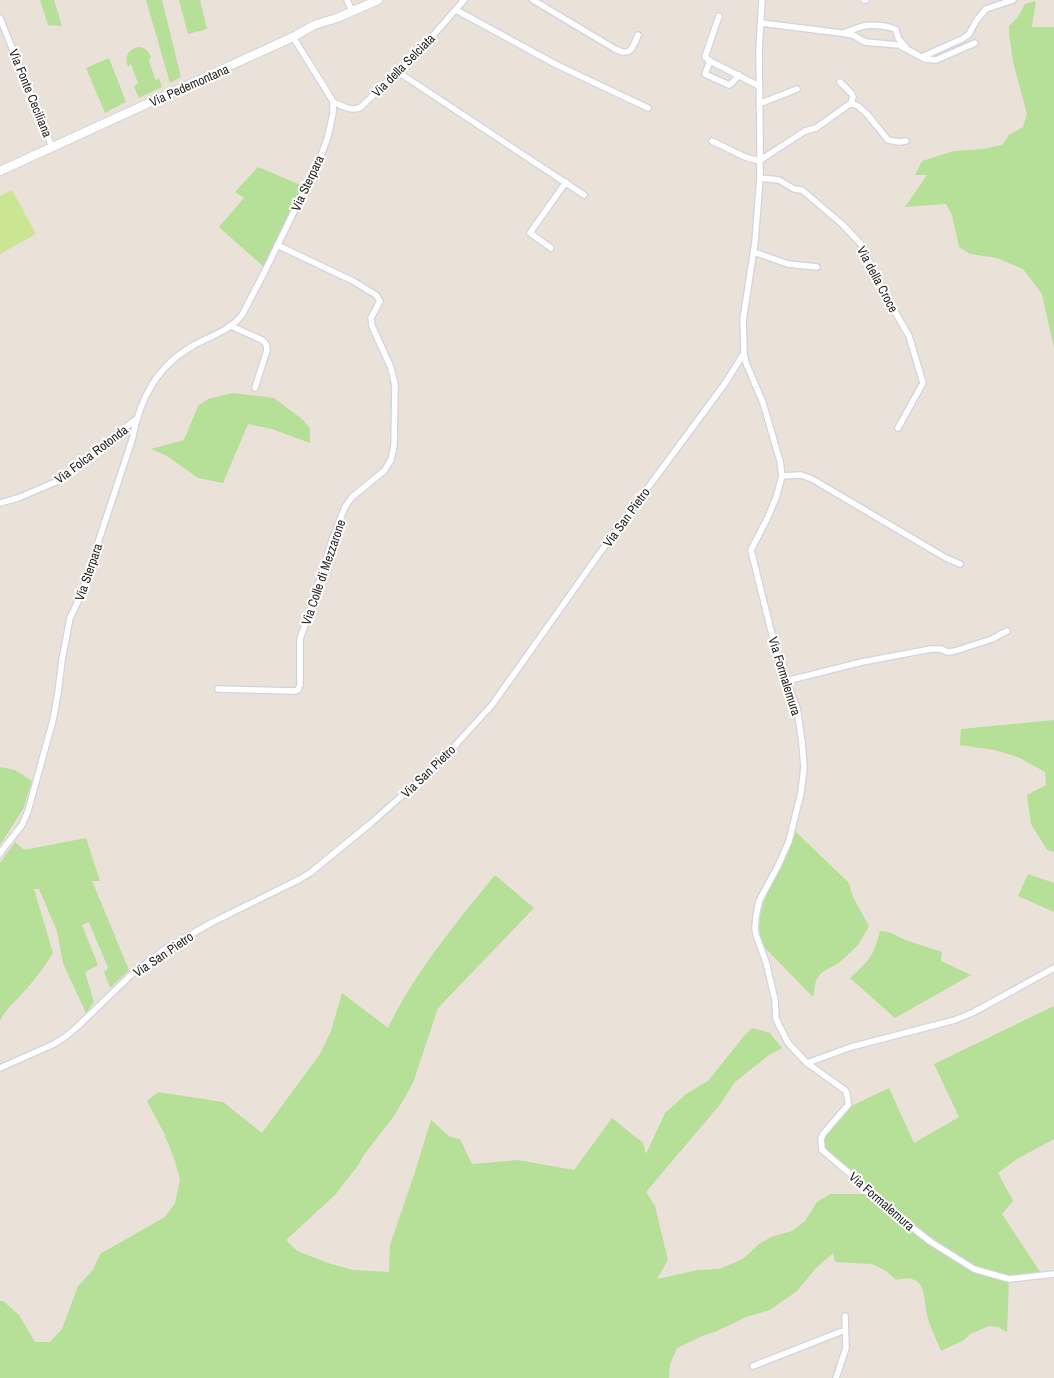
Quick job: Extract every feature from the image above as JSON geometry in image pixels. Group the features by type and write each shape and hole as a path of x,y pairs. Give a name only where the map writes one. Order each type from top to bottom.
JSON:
{"street":[{"path":"347,0 352,11"},
{"name":"Via Pedemontana","path":"0,171 293,37 311,27 378,0"},
{"name":"Via della Selciata","path":"333,102 352,109 358,109 364,105 385,82 398,72 464,0"},
{"path":"533,0 624,52 629,52 631,50 638,35"},
{"path":"744,353 743,320 754,252 760,178 759,50 762,0"},
{"path":"922,57 969,34 976,21 986,9 1013,0"},
{"path":"456,10 557,65 648,108"},
{"path":"719,16 705,57 759,86"},
{"name":"Via Fonte Ceciliana","path":"0,18 52,147"},
{"path":"761,23 841,33 853,35 865,42 899,45 930,60 936,60 975,43"},
{"path":"841,33 855,30 866,25 891,27 896,30 898,38 908,49"},
{"path":"293,37 333,102"},
{"path":"710,61 705,74 729,85 732,84 739,75"},
{"path":"398,72 584,195"},
{"path":"712,141 745,157 759,161 805,131 816,128 851,103 853,97 840,82"},
{"path":"759,104 797,89"},
{"name":"Via Sterpara","path":"0,854 22,825 28,811 54,714 70,618 87,577 132,440 135,420 148,390 168,363 189,348 231,326 239,319 246,308 321,156 328,136 333,113 333,102"},
{"path":"851,103 854,103 867,114 888,140 899,142 906,141"},
{"name":"Via della Croce","path":"760,178 779,180 794,189 802,190 844,225 861,244 883,291 909,336 923,383 898,428"},
{"path":"551,248 530,233 566,182"},
{"name":"Via Colle di Mezzarone","path":"218,689 298,690 300,685 300,639 332,540 345,507 352,496 384,471 391,460 394,446 395,385 390,368 372,326 371,318 380,301 376,295 353,281 277,245"},
{"path":"754,252 788,264 817,267"},
{"path":"231,326 262,340 266,344 267,352 255,388"},
{"name":"Via Formalemura","path":"744,353 746,364 763,403 780,461 782,476 776,498 767,519 750,550 778,659 797,708 804,767 801,793 789,841 778,866 759,901 755,928 756,936 766,962 775,1000 776,1019 788,1044 807,1063 846,1091 848,1105 823,1134 821,1140 822,1150 855,1178 869,1194 931,1242 974,1269 1009,1280 1054,1274"},
{"name":"Via San Pietro","path":"0,1068 54,1044 65,1037 82,1023 133,972 165,949 211,923 300,879 371,823 439,763 492,705 599,554 726,382 744,353"},
{"name":"Via Folca Rotonda","path":"0,503 18,498 58,481 135,420"},
{"path":"782,476 801,475 812,479 946,558 960,564"},
{"path":"786,681 862,662 931,649 941,649 948,652 956,651 992,639 1007,631"},
{"path":"807,1063 851,1047 955,1020 974,1012 1054,968"},
{"path":"836,1378 846,1348 845,1316"},
{"path":"753,1366 845,1330"}],"green space":[{"path":"40,0 54,0 62,26 48,25"},
{"path":"146,0 162,0 181,77 170,83"},
{"path":"179,0 200,0 207,29 188,34"},
{"path":"1036,1 1032,27 1054,27 1054,348 1042,294 1023,269 997,258 970,254 959,247 952,215 946,204 905,207 927,175 915,175 922,161 954,151 983,149 1002,145 1009,135 1023,127 1027,114 1013,62 1009,26 1018,17 1025,4"},
{"path":"139,47 148,51 151,57 149,61 156,81 159,78 162,87 139,98 134,87 138,83 131,64 128,67 126,60 128,54 132,50"},
{"path":"109,58 126,102 105,113 86,68"},
{"path":"258,167 303,186 264,267 219,227 244,198 235,192"},
{"path":"12,190 36,234 0,254 0,196"},
{"path":"233,393 274,398 302,419 310,428 310,443 272,429 248,424 223,483 198,478 167,456 151,449 184,440 198,406 208,399"},
{"path":"1054,720 1054,852 1047,850 1031,824 1027,795 1046,785 1045,772 1020,758 995,750 960,745 961,729"},
{"path":"0,767 15,770 32,781 23,809 0,845"},
{"path":"796,832 849,883 853,897 869,926 858,945 839,963 822,972 816,980 813,997 763,945 759,930 760,916 764,901 776,871"},
{"path":"86,838 100,881 92,881 129,970 110,988 104,972 108,968 89,922 82,925 98,965 85,972 94,1002 86,1013 63,963 57,931 39,889 34,889 53,953 38,975 7,1010 0,1021 0,863 15,842 24,850"},
{"path":"1028,874 1054,883 1054,912 1018,896"},
{"path":"495,875 534,908 438,1008 413,1083 394,1116 335,1195 286,1240 297,1251 331,1264 353,1270 389,1272 390,1245 431,1120 450,1137 460,1139 472,1164 518,1160 574,1170 612,1118 643,1143 646,1154 665,1113 686,1094 708,1081 752,1028 770,1033 782,1048 769,1055 735,1082 718,1107 646,1192 655,1206 668,1260 657,1279 698,1270 719,1269 743,1259 759,1244 771,1237 792,1231 805,1221 817,1202 830,1194 869,1194 827,1156 821,1139 845,1109 889,1088 914,1143 959,1117 934,1064 1054,1006 1054,1139 1017,1159 998,1173 1013,1201 1002,1214 1042,1275 1009,1280 1007,1332 998,1327 989,1326 970,1334 964,1340 941,1351 929,1323 924,1295 919,1283 907,1278 896,1280 886,1271 872,1264 835,1262 833,1253 816,1268 797,1291 770,1310 746,1317 677,1348 670,1364 669,1378 0,1378 0,1301 3,1301 19,1315 35,1342 50,1342 62,1329 78,1286 93,1270 100,1254 165,1217 175,1203 180,1180 175,1161 164,1133 147,1101 158,1092 223,1102 262,1133 320,1054 331,1031 342,993 388,1028 423,968"},
{"path":"880,931 889,932 905,940 942,952 941,961 971,975 895,1018 850,978 870,958"}]}
